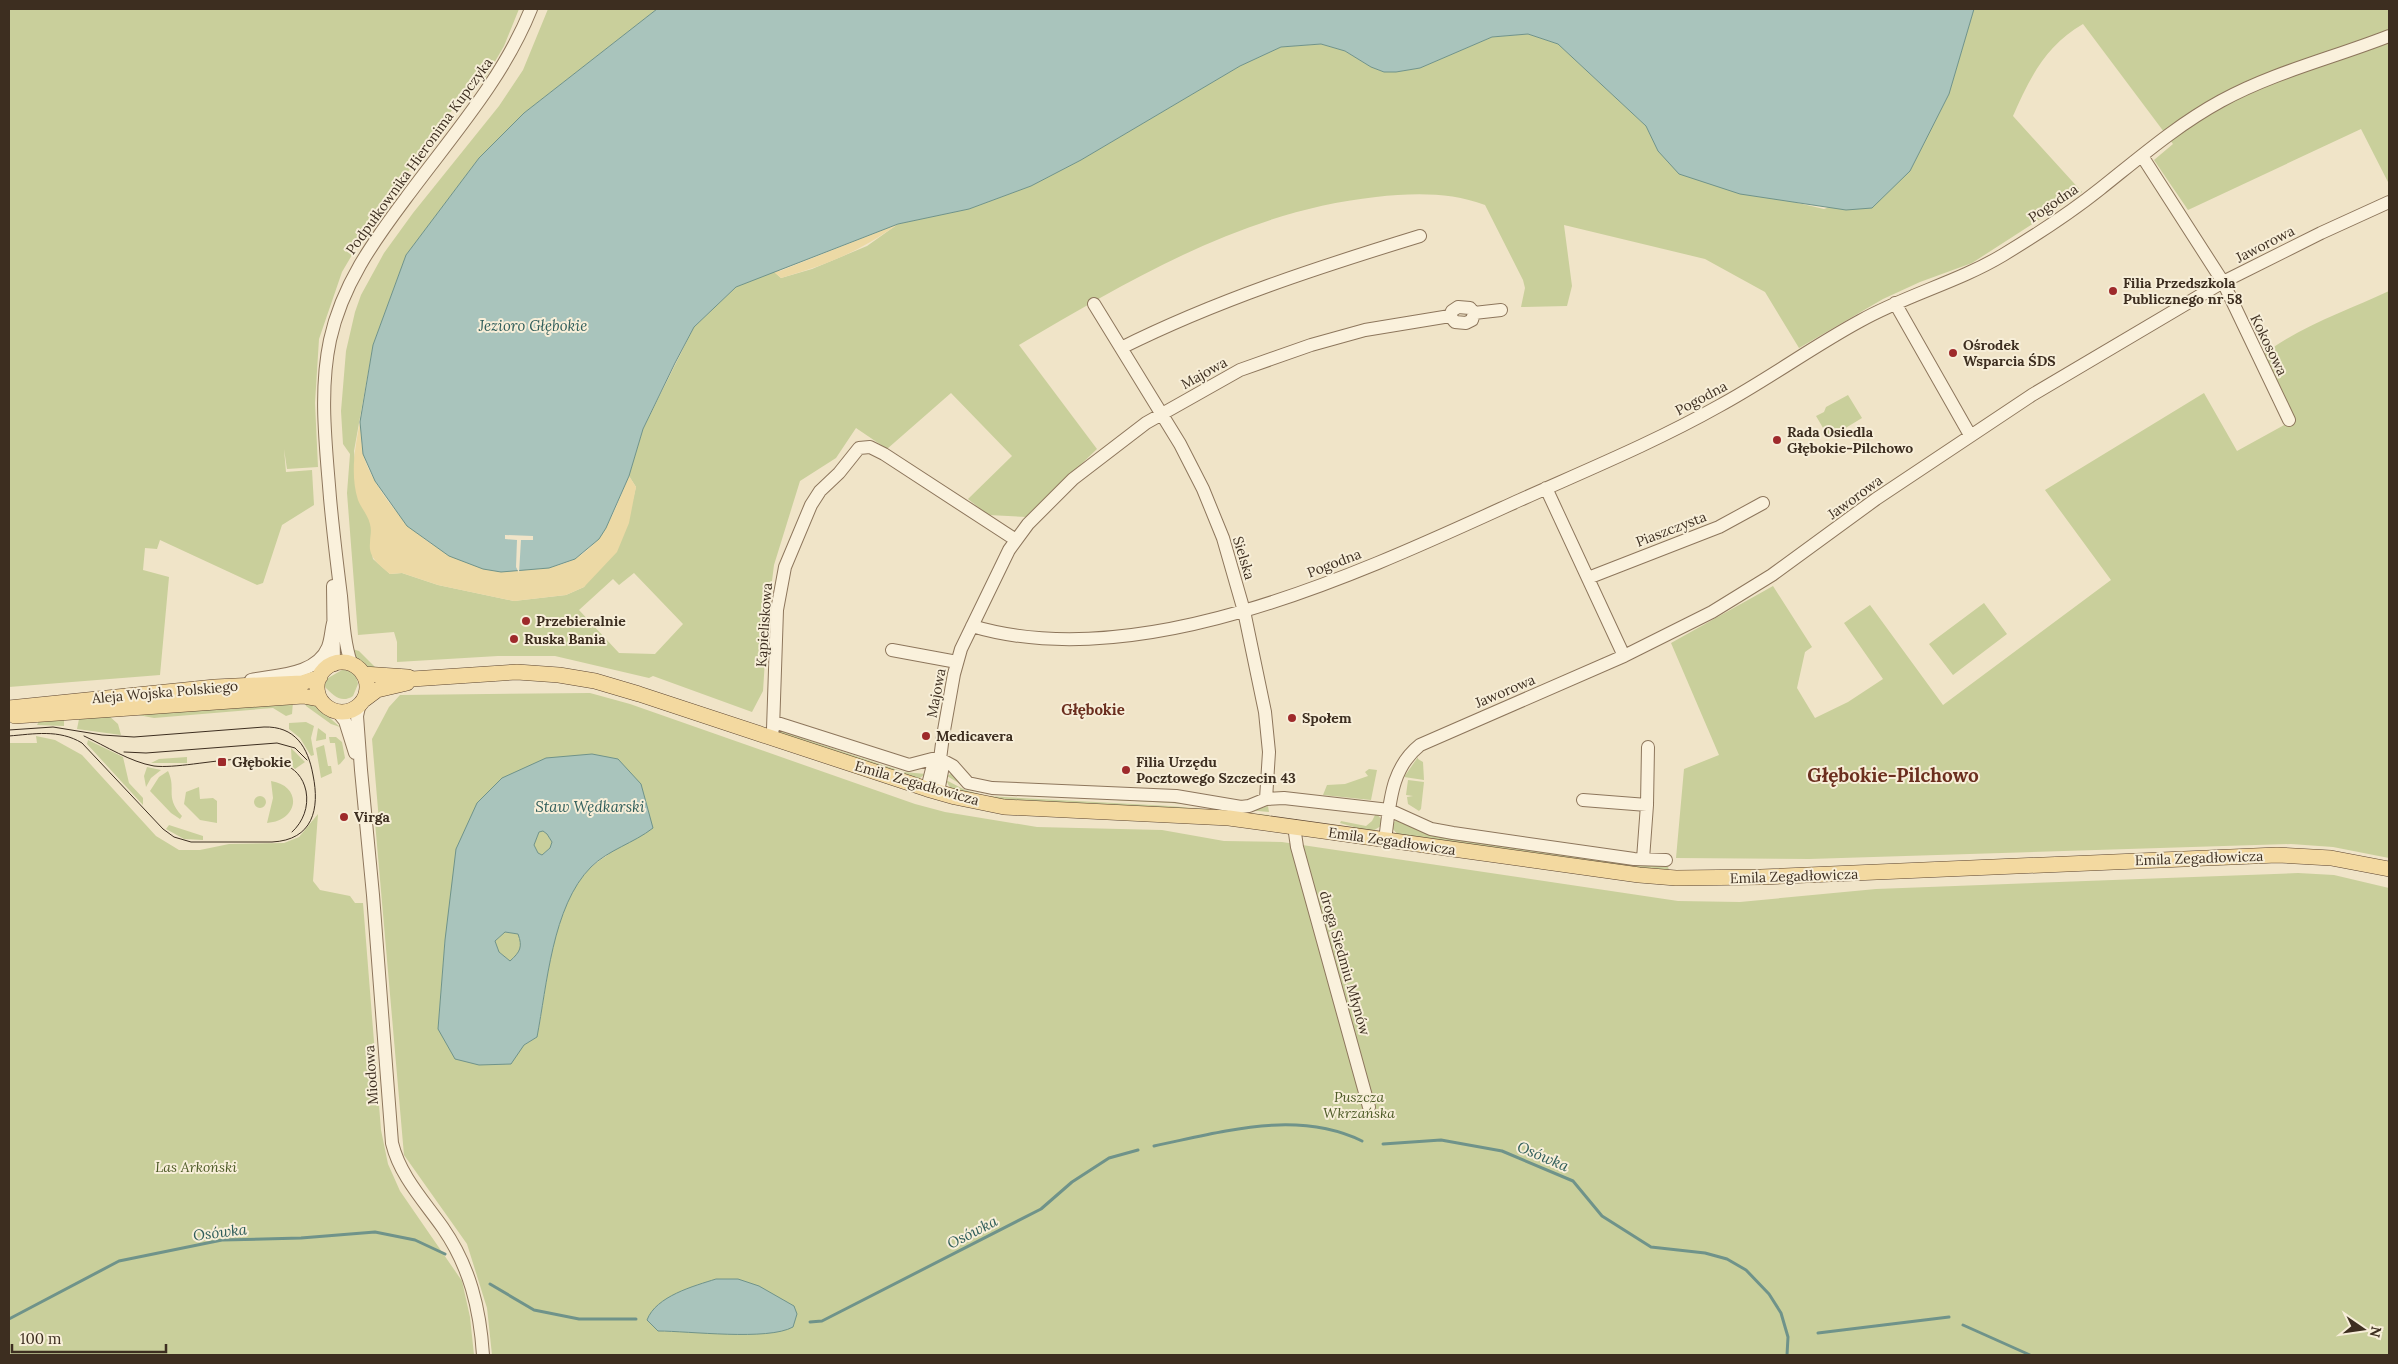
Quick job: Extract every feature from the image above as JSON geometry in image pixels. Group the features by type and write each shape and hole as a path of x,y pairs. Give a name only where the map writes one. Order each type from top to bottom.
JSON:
{"main road":[{"path":"351,663 364,674 366,683 362,703 349,711 337,711 319,699 317,686 320,677 334,664 351,663"},
{"name":"Emila Zegadłowicza","path":"364,674 408,677 412,679 499,672 563,675 773,729 932,791 1004,807 1192,815 1294,826 1575,867 1676,878 1761,877 2277,855 2331,858 2389,869"},
{"name":"Aleja Wojska Polskiego","path":"9,708 215,687 302,683 320,677"},
{"name":"Emila Zegadłowicza","path":"362,703 377,690 408,682 412,679"},
{"name":"Aleja Wojska Polskiego","path":"9,716 303,696 319,699"}],"street":[{"name":"Podpułkownika Hieronima Kupczyka","path":"334,664 332,531 324,387 330,341 340,304 353,276 373,243 496,76 516,43 531,9"},
{"name":"Pogodna","path":"972,626 1018,636 1087,638 1178,627 1244,611 1360,570 1546,488 1720,406 1854,324 1895,303 1988,264 2072,210 2195,115 2223,99 2292,70 2389,36"},
{"name":"Kokosowa","path":"2142,156 2223,282 2289,420"},
{"name":"Jaworowa","path":"1385,840 1396,774 1408,756 1420,745 1435,736 1624,656 1698,620 1753,588 1800,556 1876,499 2032,395 2223,282 2320,233 2389,202"},
{"path":"1121,348 1166,325 1239,296 1339,261 1420,236"},
{"path":"1895,303 1970,435"},
{"name":"Sielska","path":"1094,304 1163,413 1192,467 1213,512 1225,545 1244,611 1267,725 1266,799"},
{"name":"Majowa","path":"932,791 942,771 940,759 957,662 972,626 1016,540 1041,511 1088,465 1128,434 1240,370 1303,348 1386,326 1450,316 1455,322 1466,323 1472,320 1474,313 1501,310"},
{"name":"Kąpieliskowa","path":"773,729 778,599 785,567 796,536 820,491 839,473 859,448 870,447 884,454 1016,540"},
{"path":"1546,488 1624,656"},
{"name":"Piaszczysta","path":"1588,578 1719,527 1763,503"},
{"name":"Podpułkownika Hieronima Kupczyka","path":"332,531 346,641 351,663"},
{"name":"Podpułkownika Hieronima Kupczyka","path":"215,687 310,666 327,649 333,623"},
{"name":"Majowa","path":"892,650 957,662"},
{"name":"Miodowa","path":"362,703 357,716 392,1143 403,1172 447,1234 465,1267 478,1309 483,1355"},
{"name":"Miodowa","path":"337,711 344,721 361,770"},
{"path":"773,729 909,765 932,759 940,759 953,766 968,783 992,788 1176,796 1241,806 1249,806 1266,799 1284,798 1389,810 1431,828 1453,833 1643,859 1666,860"},
{"path":"1643,859 1647,805 1648,747"},
{"path":"1583,800 1647,805"},
{"name":"droga Siedmiu Młynów","path":"1294,826 1297,848 1369,1107"}],"green space":[{"path":"9,9 519,9 504,46 486,77 460,101 429,137 387,207 359,243 342,272 319,339 315,403 318,467 287,469 284,449 286,472 312,470 314,505 282,525 263,583 257,585 160,540 157,549 145,548 143,570 169,577 160,675 9,687"},
{"path":"548,9 657,9 524,113 479,158 406,255 373,345 354,451 359,500 369,518 373,534 370,544 373,559 390,574 402,573 438,585 514,601 566,595 584,587 626,528 636,487 629,476 643,429 694,327 736,287 773,271 781,278 812,269 867,246 898,224 969,209 1031,186 1081,160 1240,66 1281,47 1321,44 1345,51 1371,67 1384,72 1396,72 1420,68 1492,37 1528,34 1558,44 1646,126 1658,151 1785,200 1824,209 1896,183 1910,171 1949,94 1974,9 2389,9 2389,184 2361,129 2188,210 2154,160 2173,144 2083,24 2059,42 2040,64 2025,89 2013,116 2082,192 1972,263 1920,282 1883,299 1799,348 1765,292 1705,259 1564,225 1572,286 1567,306 1521,307 1525,288 1523,280 1485,205 1445,196 1404,195 1376,197 1328,205 1281,217 1235,233 1147,273 1019,345 1097,449 1026,517 988,515 968,499 1012,456 951,393 887,449 856,428 836,458 800,481 774,565 768,613 763,691 752,712 653,676 649,678 555,656 498,656 397,662 397,642 394,632 358,635 347,493 350,454 343,444 341,411 346,351 355,312 361,295 384,253 413,213 499,106 523,70","holes":["634,573 683,624 655,654 619,653 579,610 613,579 619,585"]},
{"path":"2389,291 2389,858 2333,847 2291,844 1809,859 1676,858 1684,769 1719,755 1671,643 1773,586 1812,647 1805,652 1797,688 1815,718 1848,702 1883,679 1844,623 1870,605 1943,705 2111,580 2045,490 2204,393 2237,451 2286,424 2254,362 2269,350 2302,331"},
{"path":"1848,395 1862,418 1829,438 1816,416 1824,412 1826,407"},
{"path":"1984,603 2007,634 1953,675 1929,644"},
{"path":"352,649 359,651 376,668 365,668 355,659"},
{"path":"342,670 353,674 358,684 353,696 345,699 337,697 324,686 328,678"},
{"name":"Puszcza Wkrzańska","path":"590,693 630,704 915,804 945,812 1037,827 1162,830 1224,841 1282,842 1678,901 1740,902 1876,889 2298,873 2334,875 2389,888 2389,1355 492,1355 487,1308 467,1244 404,1155 375,822 379,821 372,739 389,707 400,695","holes":["592,754 609,854 584,875 570,897 562,915 551,955 537,1037 524,1045 438,1029 445,940","716,1279 752,1334 658,1331 669,1298"]},
{"path":"305,701 315,705 340,727 331,724 306,706"},
{"path":"293,702 292,714 286,716 273,708 154,718 138,715 142,712"},
{"path":"108,715 118,724 121,735 77,729 79,719"},
{"path":"40,719 64,719 64,726 37,725"},
{"path":"306,722 314,726 311,738 314,755 311,756 300,738 289,729 289,723"},
{"path":"318,728 326,734 326,739 316,741"},
{"path":"780,731 904,772 926,774 918,779 781,734"},
{"name":"Las Arkoński","path":"36,736 55,740 82,755 156,836 179,850 200,850 229,844 284,843 299,837 318,814 313,881 320,890 350,896 355,903 363,903 381,1130 388,1164 400,1191 462,1281 470,1317 474,1355 9,1355 9,743 37,743"},
{"path":"329,737 336,737 342,742 345,758 338,765 335,743 330,743"},
{"path":"88,740 123,757 129,783 143,798 143,805 87,744"},
{"path":"324,745 328,766 331,766 332,773 321,778 316,748"},
{"path":"291,748 305,762 295,769 292,766"},
{"path":"187,757 187,763 151,763 159,759"},
{"path":"1418,757 1423,762 1424,780 1404,777"},
{"path":"147,767 161,770 151,778 146,787 144,776"},
{"path":"1369,769 1377,770 1371,800 1323,795 1327,785 1345,784 1368,776 1365,772"},
{"path":"168,771 173,803 182,816 180,819 171,813 150,791 159,777"},
{"path":"952,773 962,784 1118,796 1181,802 1210,807 1171,803 987,793 967,788 947,776"},
{"path":"946,780 965,790 986,796 1170,806 1269,815 1269,818 1020,804 951,790"},
{"path":"1408,780 1424,782 1421,809 1419,811 1408,804 1407,797 1413,796 1406,795"},
{"path":"271,781 281,784 288,789 293,803 291,810 286,816 278,821 267,823 273,798"},
{"path":"199,787 200,799 213,798 217,801 217,823 200,820 184,804 186,792"},
{"path":"258,796 262,796 266,802 262,808 258,808 254,804 254,800"},
{"path":"1268,806 1269,812 1243,810"},
{"path":"1376,813 1382,820 1381,826 1371,832 1340,823 1341,821 1366,826 1372,821"},
{"path":"1398,819 1667,864 1670,873 1398,835 1393,829 1393,823"},
{"path":"169,825 203,836 203,840 184,839 166,829"},
{"path":"543,831 552,842 550,848 542,855 538,853 534,845 539,832"},
{"path":"505,932 518,934 520,942 518,952 510,961 499,952 495,941"}],"sand":[{"path":"898,224 856,250 828,263 781,278 773,271 780,271"},
{"path":"360,422 364,458 380,489 396,511 411,527 444,552 463,561 483,567 504,570 550,567 573,560 594,544 607,526 629,476 636,487 629,523 617,552 584,587 566,595 514,601 438,585 402,573 390,574 376,561 371,553 370,524 358,500 354,481 356,441"}],"water":[{"name":"Jezioro Głębokie","path":"657,9 1974,9 1949,94 1910,171 1872,208 1846,210 1740,194 1679,174 1658,151 1646,126 1558,44 1528,34 1492,37 1420,68 1396,72 1384,72 1371,67 1345,51 1321,44 1281,47 1240,66 1081,160 1031,186 969,209 898,224 736,287 694,327 643,429 629,476 606,528 599,539 575,559 549,568 501,572 483,569 449,556 407,526 375,481 363,454 360,422 373,345 406,255 479,158 524,113"},
{"name":"Staw Wędkarski","path":"592,754 618,759 641,784 653,828 598,861 578,883 559,924 548,971 537,1037 524,1045 511,1064 479,1065 455,1059 438,1029 445,940 456,849 477,803 502,778 546,758","holes":["543,831 552,842 550,848 542,855 538,853 534,845 539,832","505,932 518,934 520,942 518,952 510,961 499,952 495,941"]},
{"path":"716,1279 738,1279 759,1286 794,1306 797,1314 793,1327 766,1334 658,1331 647,1320 658,1304 667,1298"}],"pier":[{"path":"505,535 533,536 533,540 521,540 519,573 516,567 517,540 505,539"}],"waterway":[{"name":"Osówka","path":"1154,1146 1232,1130 1285,1125 1311,1126 1337,1131 1362,1141"},
{"name":"Osówka","path":"1383,1144 1441,1140 1502,1151 1573,1181 1602,1216 1651,1247 1705,1253 1727,1259 1746,1270 1769,1294 1781,1313 1788,1337 1787,1355"},
{"name":"Osówka","path":"810,1322 822,1321 1041,1209 1072,1182 1109,1158 1138,1150"},
{"name":"Osówka","path":"9,1319 119,1261 222,1240 301,1238 375,1232 415,1240 445,1254"},
{"name":"Osówka","path":"490,1284 534,1310 579,1319 636,1319"},
{"path":"1818,1333 1949,1317"},
{"path":"1963,1325 2030,1355"}],"tram line":[{"path":"9,730 53,727 102,735 134,737 264,727 284,730 298,740 308,756 315,788 314,811 305,829 286,840 272,842 191,842 174,837 163,829 82,743 55,734 9,736"},
{"path":"84,736 127,757 154,766 241,759 263,759 283,764 298,774 307,797 304,814 292,832"},
{"path":"124,752 146,753 277,743 295,748 307,760"}],"place":[{"name":"Filia Przedszkola Publicznego nr 58","path":"2113,291"},
{"name":"Ośrodek Wsparcia ŚDS","path":"1953,353"},
{"name":"Rada Osiedla Głębokie-Pilchowo","path":"1777,440"},
{"name":"Przebieralnie","path":"526,621"},
{"name":"Ruska Bania","path":"514,639"},
{"name":"Społem","path":"1292,718"},
{"name":"Medicavera","path":"926,736"},
{"name":"Głębokie","path":"222,762"},
{"name":"Filia Urzędu Pocztowego Szczecin 43","path":"1126,770"},
{"name":"Virga","path":"344,817"}],"district":[{"name":"Głębokie","path":"1093,709"},
{"name":"Głębokie-Pilchowo","path":"1893,775"}]}
